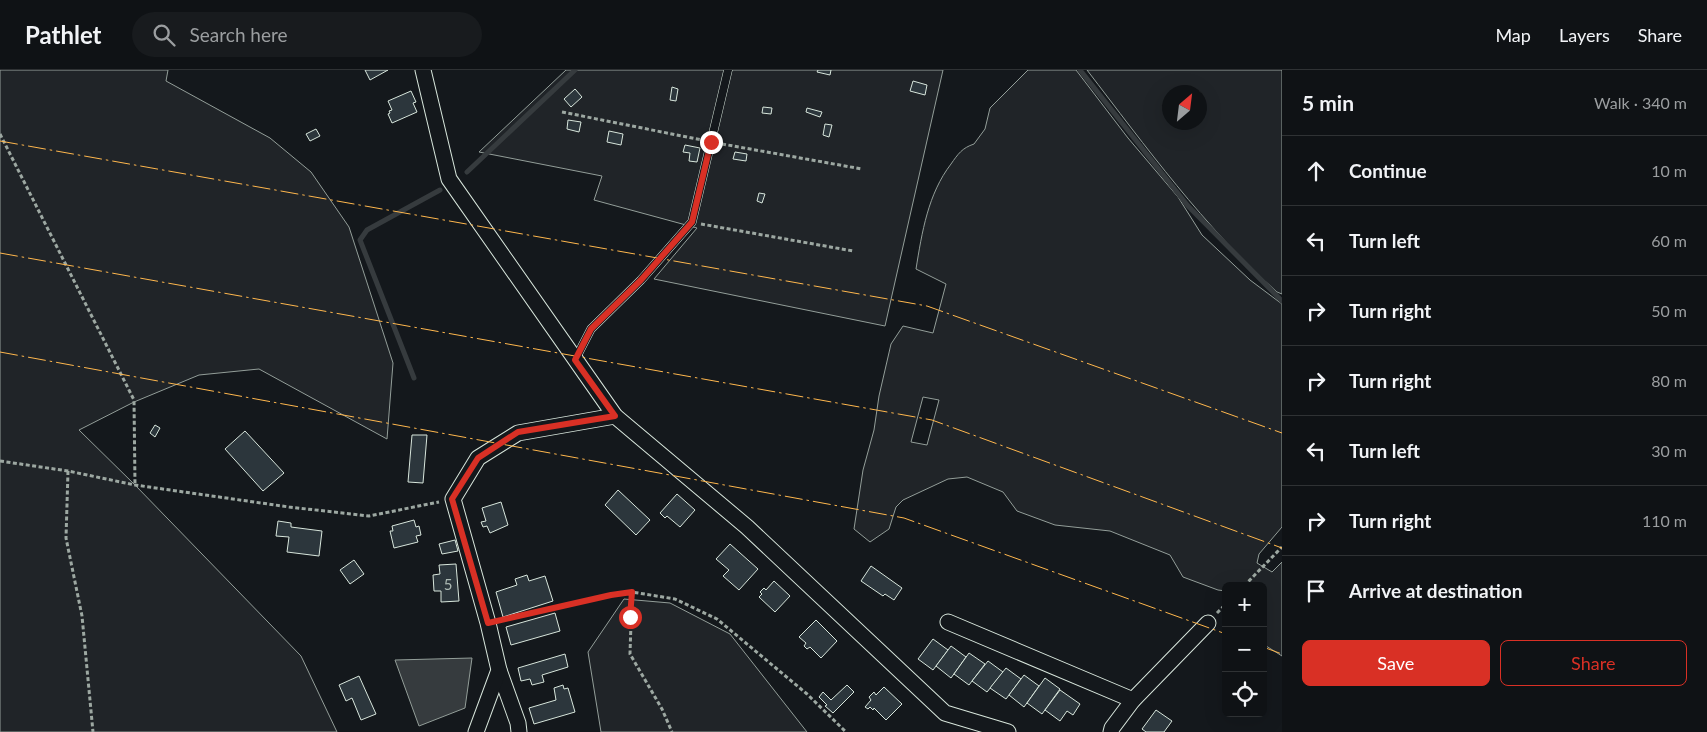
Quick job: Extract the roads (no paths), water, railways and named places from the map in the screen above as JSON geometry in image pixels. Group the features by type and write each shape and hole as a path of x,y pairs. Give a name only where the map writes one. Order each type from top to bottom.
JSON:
{"street":[{"path":"423,70 449,179 615,416 747,527 944,713 1008,732"},
{"path":"519,732 518,722 499,670 488,623 452,499 478,458 518,432 615,416"},
{"path":"948,622 1133,700"},
{"path":"1111,732 1133,700 1208,623"},
{"path":"476,732 499,670"}],"lane":[{"path":"575,360 591,329 641,280 692,222 728,70"}],"waterway":[{"path":"467,172 575,70"},
{"path":"1080,70 1188,206 1282,301"},
{"path":"414,378 360,240 367,230 440,190"}]}
